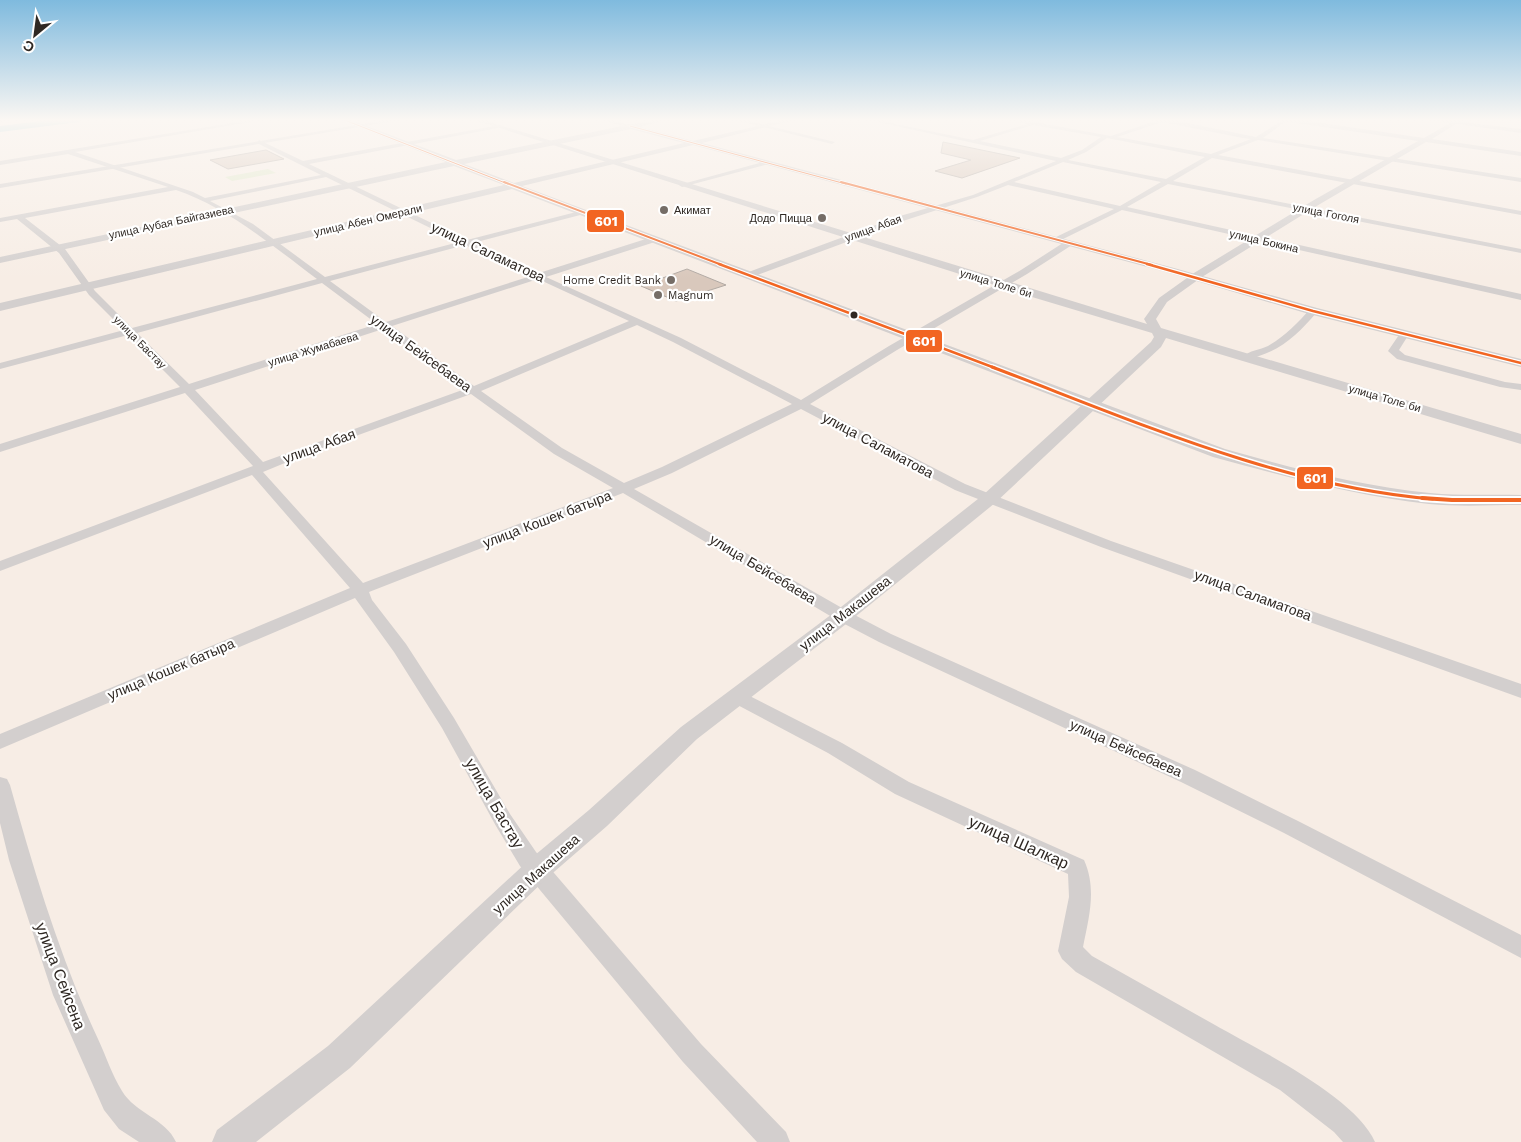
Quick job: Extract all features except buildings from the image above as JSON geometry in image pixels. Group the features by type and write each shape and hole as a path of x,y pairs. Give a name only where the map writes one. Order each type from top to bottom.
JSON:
{"main road":[{"name":"улица Аубая Байгазиева","path":"0,260 409,172"},
{"path":"478,172 1219,453 1319,480 1381,492 1431,499 1521,500"},
{"name":"улица Абен Омерали","path":"0,307 571,172"},
{"path":"802,172 1197,277 1313,311 1521,364"}],"street":[{"path":"0,186 80,172"},
{"name":"улица Бейсебаева","path":"128,172 177,187 225,211 272,243 558,451 626,488 843,616 885,638 1188,776 1291,827 1521,947"},
{"name":"улица Саламатова","path":"322,172 466,243 709,356 921,468 989,499 1106,544 1252,594 1521,692"},
{"name":"улица Толе би","path":"641,172 1156,331 1521,439"},
{"path":"682,185 731,172"},
{"name":"улица Абая","path":"749,275 903,218 1008,183 1033,172"},
{"name":"улица Гоголя","path":"1123,172 1521,251"},
{"name":"улица Кошек батыра","path":"0,742 360,590 626,488 667,470 802,404 1003,284 1063,241 1182,172"},
{"path":"1299,172 1521,213"},
{"name":"улица Макашева","path":"229,1142 339,1057 538,869 598,818 689,733 843,616 989,499 1158,344 1160,337 1150,319 1163,300 1197,277 1368,172"},
{"path":"1474,172 1520,179"},
{"path":"205,200 328,175"},
{"name":"улица Бокина","path":"1008,183 1521,297"},
{"path":"0,220 177,187"},
{"path":"0,366 581,212"},
{"name":"улица Бастау","path":"19,217 62,251 92,293 187,388 360,590 365,602 400,648 448,723 520,847 692,1053 776,1142"},
{"name":"улица Жумабаева","path":"0,448 386,327 654,239"},
{"path":"1248,357 1277,345 1313,311"},
{"name":"улица Абая","path":"0,566 473,390 636,322"},
{"path":"1404,334 1392,351 1401,357 1504,385 1521,387"},
{"name":"улица Шалкар","path":"736,696 835,748 902,788 962,817 978,822 1076,867 1080,876 1078,912 1070,951 1084,964 1289,1081 1344,1122 1360,1142"},
{"name":"улица Сейсена","path":"0,786 20,860 65,995 113,1101 129,1119 162,1142"}],"green space":[{"path":"250,172 276,173 232,181 225,177"}],"transit line":[{"name":"601","path":"479,172 1219,453 1323,480 1402,496 1452,500 1521,500"},
{"name":"601","path":"804,172 1170,270 1313,311 1521,363"}],"place":[{"name":"Акимат","path":"664,210"},
{"name":"Додо Пицца","path":"822,218"},
{"name":"Home Credit Bank","path":"671,280"},
{"name":"Magnum","path":"658,295"}]}
